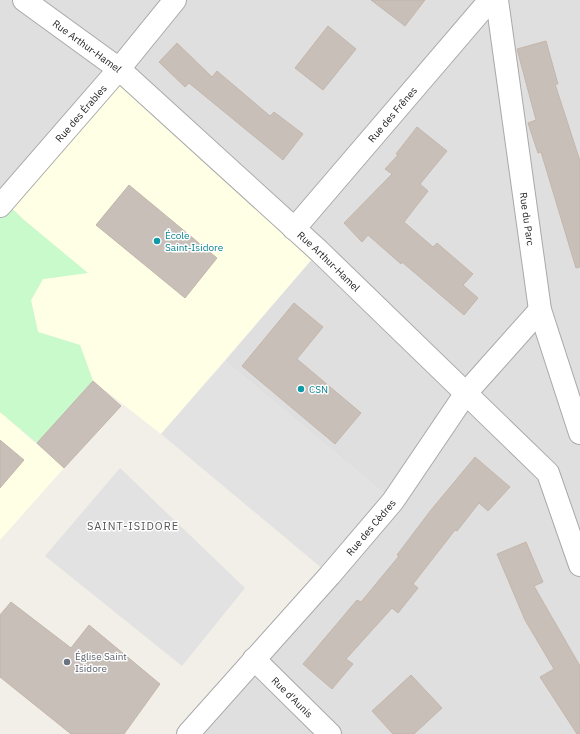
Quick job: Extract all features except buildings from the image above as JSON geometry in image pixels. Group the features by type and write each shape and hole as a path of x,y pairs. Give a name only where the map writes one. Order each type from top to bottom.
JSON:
{"street":[{"name":"Rue Arthur-Hamel","path":"24,0 119,69 294,229 548,473 580,565"},
{"name":"Rue des Érables","path":"0,206 119,69 175,0"},
{"name":"Rue des Frênes","path":"294,229 490,0"},
{"name":"Rue du Parc","path":"497,0 540,310 580,433"},
{"name":"Rue des Cèdres","path":"188,734 330,575 393,500 466,393 540,310"},
{"name":"Rue d'Aunis","path":"254,659 330,734"}],"shaded area":[{"path":"0,0 580,0 580,734 188,734 393,501 225,361 319,251 0,206"},
{"path":"119,69 319,251 161,434 93,381 80,345 38,332 31,300 43,279 87,273 24,220 4,201"},
{"path":"225,361 393,501 330,575 161,434"},
{"path":"0,412 64,468 0,540"},
{"path":"120,468 245,588 182,666 45,556"}],"green space":[{"path":"4,201 24,220 88,273 43,279 31,300 38,332 80,345 93,381 37,443 0,412 0,206"}],"place":[{"name":"École Saint-Isidore","path":"157,241"},
{"name":"CSN","path":"301,389"},
{"name":"Église Saint Isidore","path":"67,662"}],"district":[{"name":"SAINT-ISIDORE","path":"133,526"}]}
